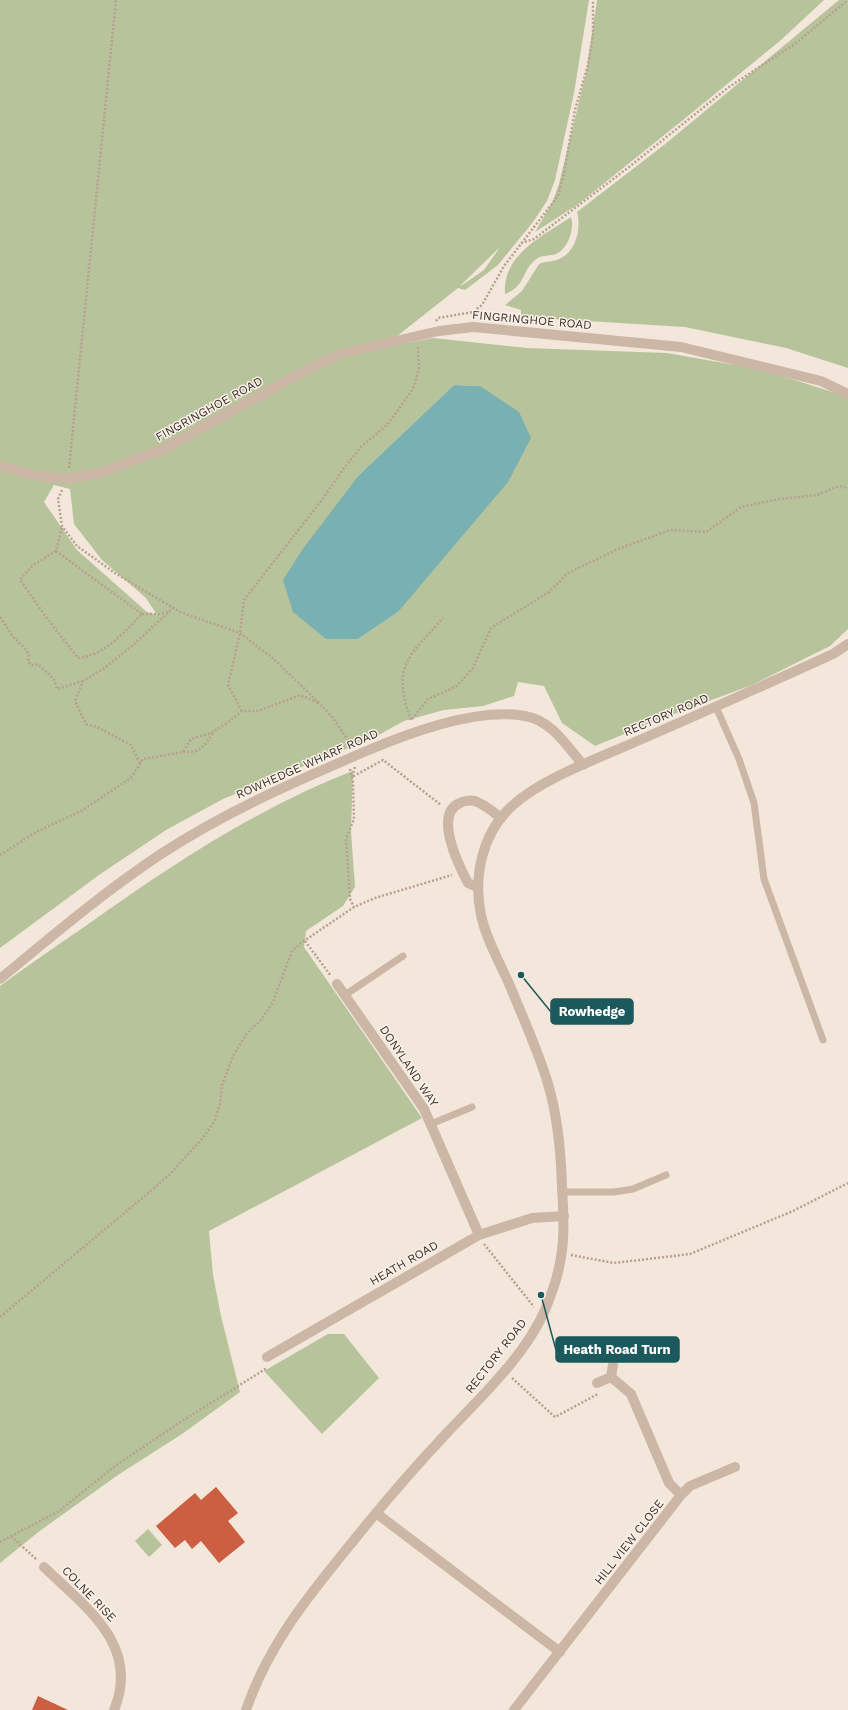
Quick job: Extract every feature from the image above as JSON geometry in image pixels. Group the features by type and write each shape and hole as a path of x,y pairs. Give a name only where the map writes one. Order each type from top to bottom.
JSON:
{"street":[{"name":"FINGRINGHOE ROAD","path":"0,466 38,476 67,479 99,473 164,450 306,370 343,354 421,335 473,327 680,347 821,381 848,394"},
{"name":"RECTORY ROAD","path":"246,1710 253,1689 271,1653 294,1615 376,1513 504,1371 531,1335 542,1317 556,1281 562,1253 564,1216 559,1138 548,1085 524,1020 482,918 477,887 481,862 488,840 501,818 513,804 534,789 583,765 833,654 848,644"},
{"name":"ROWHEDGE WHARF ROAD","path":"0,979 43,943 160,854 211,824 253,802 353,757 416,731 479,716 503,714 526,716 547,724 564,741 583,765"},
{"path":"477,887 468,883 462,872 450,840 448,821 450,812 454,805 458,803 474,801 501,818"},
{"name":"DONYLAND WAY","path":"337,984 424,1109 478,1235"},
{"name":"HEATH ROAD","path":"267,1357 478,1235 532,1218 564,1216"},
{"path":"611,1377 613,1365"},
{"path":"597,1383 611,1377"},
{"path":"611,1377 631,1394 669,1483 681,1494"},
{"name":"HILL VIEW CLOSE","path":"514,1710 681,1494 690,1486 735,1467"},
{"path":"376,1513 560,1652"},
{"name":"COLNE RISE","path":"44,1567 93,1614 110,1634 116,1649 121,1675 114,1710"}],"lane":[{"path":"716,707 739,759 754,803 764,879 823,1040"},
{"path":"345,995 403,956"},
{"path":"431,1124 472,1107"},
{"path":"563,1192 614,1192 633,1189 666,1175"}],"path":[{"path":"116,0 71,457 67,479 58,499 62,526 56,551 32,566 20,580 46,617 78,658 87,658 114,641 142,614"},
{"path":"242,711 228,685 240,633 244,600 321,501 344,468 362,446 387,425 413,389 419,369 421,335 438,318 473,312 482,305 504,266 558,196 564,173 575,110 588,65 593,35 593,0"},
{"path":"521,243 534,239 629,167 729,87 796,42 848,0"},
{"path":"412,719 428,699 458,686 473,668 491,628 549,592 568,573 618,549 670,530 706,532 741,507 779,499 817,495 839,486 848,488"},
{"path":"62,526 77,546 115,573 173,608 198,620 240,633 275,660 321,704 333,718 353,757 352,777 354,819 346,839 350,899 354,907"},
{"path":"56,551 142,614 159,614 170,611"},
{"path":"0,617 13,637 29,654 28,662 32,665 38,664 54,679 57,689 83,681 103,669 132,646 173,608"},
{"path":"416,731 402,691 404,669 407,660 443,618"},
{"path":"83,681 75,701 86,724 97,726 131,745 140,763"},
{"path":"183,752 191,739 214,731 242,711 258,711 300,695 321,704"},
{"path":"0,855 36,832 81,811 131,778 143,759 183,752 195,753 207,744 214,731"},
{"path":"352,777 353,757"},
{"path":"352,777 383,760 450,812"},
{"path":"0,1317 169,1175 202,1139 214,1122 220,1104 222,1085 233,1056 247,1033 261,1020 273,1002 292,951 354,907 375,898 462,872"},
{"path":"305,941 337,984"},
{"path":"562,1253 614,1263 690,1254 793,1212 848,1183"},
{"path":"478,1235 542,1317"},
{"path":"0,1542 59,1512 115,1466 182,1421 271,1365 267,1357"},
{"path":"504,1371 555,1417 598,1394 597,1383"},
{"path":"11,1536 44,1567"}],"green space":[{"path":"0,0 589,0 574,93 555,180 547,201 533,222 498,265 465,290 458,288 382,348 433,338 527,348 667,353 763,370 848,397 848,629 830,646 752,685 663,718 595,746 562,723 544,686 518,682 514,696 483,706 444,710 404,721 375,737 223,799 166,830 99,875 0,948","holes":["500,247 484,270 461,286 461,285","454,385 480,386 398,612 358,639 326,639 359,475","54,485 70,489 74,524 102,560 146,598 157,615 147,612 77,550 44,502"]},
{"path":"597,0 824,0 781,40 683,120 577,205 535,232 552,203 559,184 586,73"},
{"path":"839,0 848,0 848,368 786,348 685,327 521,317 521,310 505,305 522,291 539,264 559,259 571,250 578,231 577,212 664,145"},
{"path":"571,217 572,227 570,238 564,248 556,254 537,258 527,269 517,287 505,294 506,280 510,268 517,257 537,239"},
{"path":"353,771 351,831 355,887 343,906 306,931 304,947 422,1118 209,1231 213,1275 221,1316 240,1392 182,1434 118,1475 41,1530 0,1563 0,986 182,860 249,820 283,802"},
{"path":"328,1334 344,1334 379,1378 322,1434 264,1371"},
{"path":"148,1529 162,1545 149,1557 135,1541"}],"water":[{"path":"454,385 480,386 519,412 531,438 508,482 398,612 358,639 326,639 293,612 283,580 302,550 359,475"}],"building":[{"path":"216,1487 238,1513 228,1521 245,1542 219,1563 201,1541 192,1549 185,1540 175,1548 156,1526 195,1493 201,1500"},
{"path":"38,1696 68,1710 32,1710"}],"place":[{"name":"Rowhedge","path":"521,975"},
{"name":"Heath Road Turn","path":"541,1295"}]}
